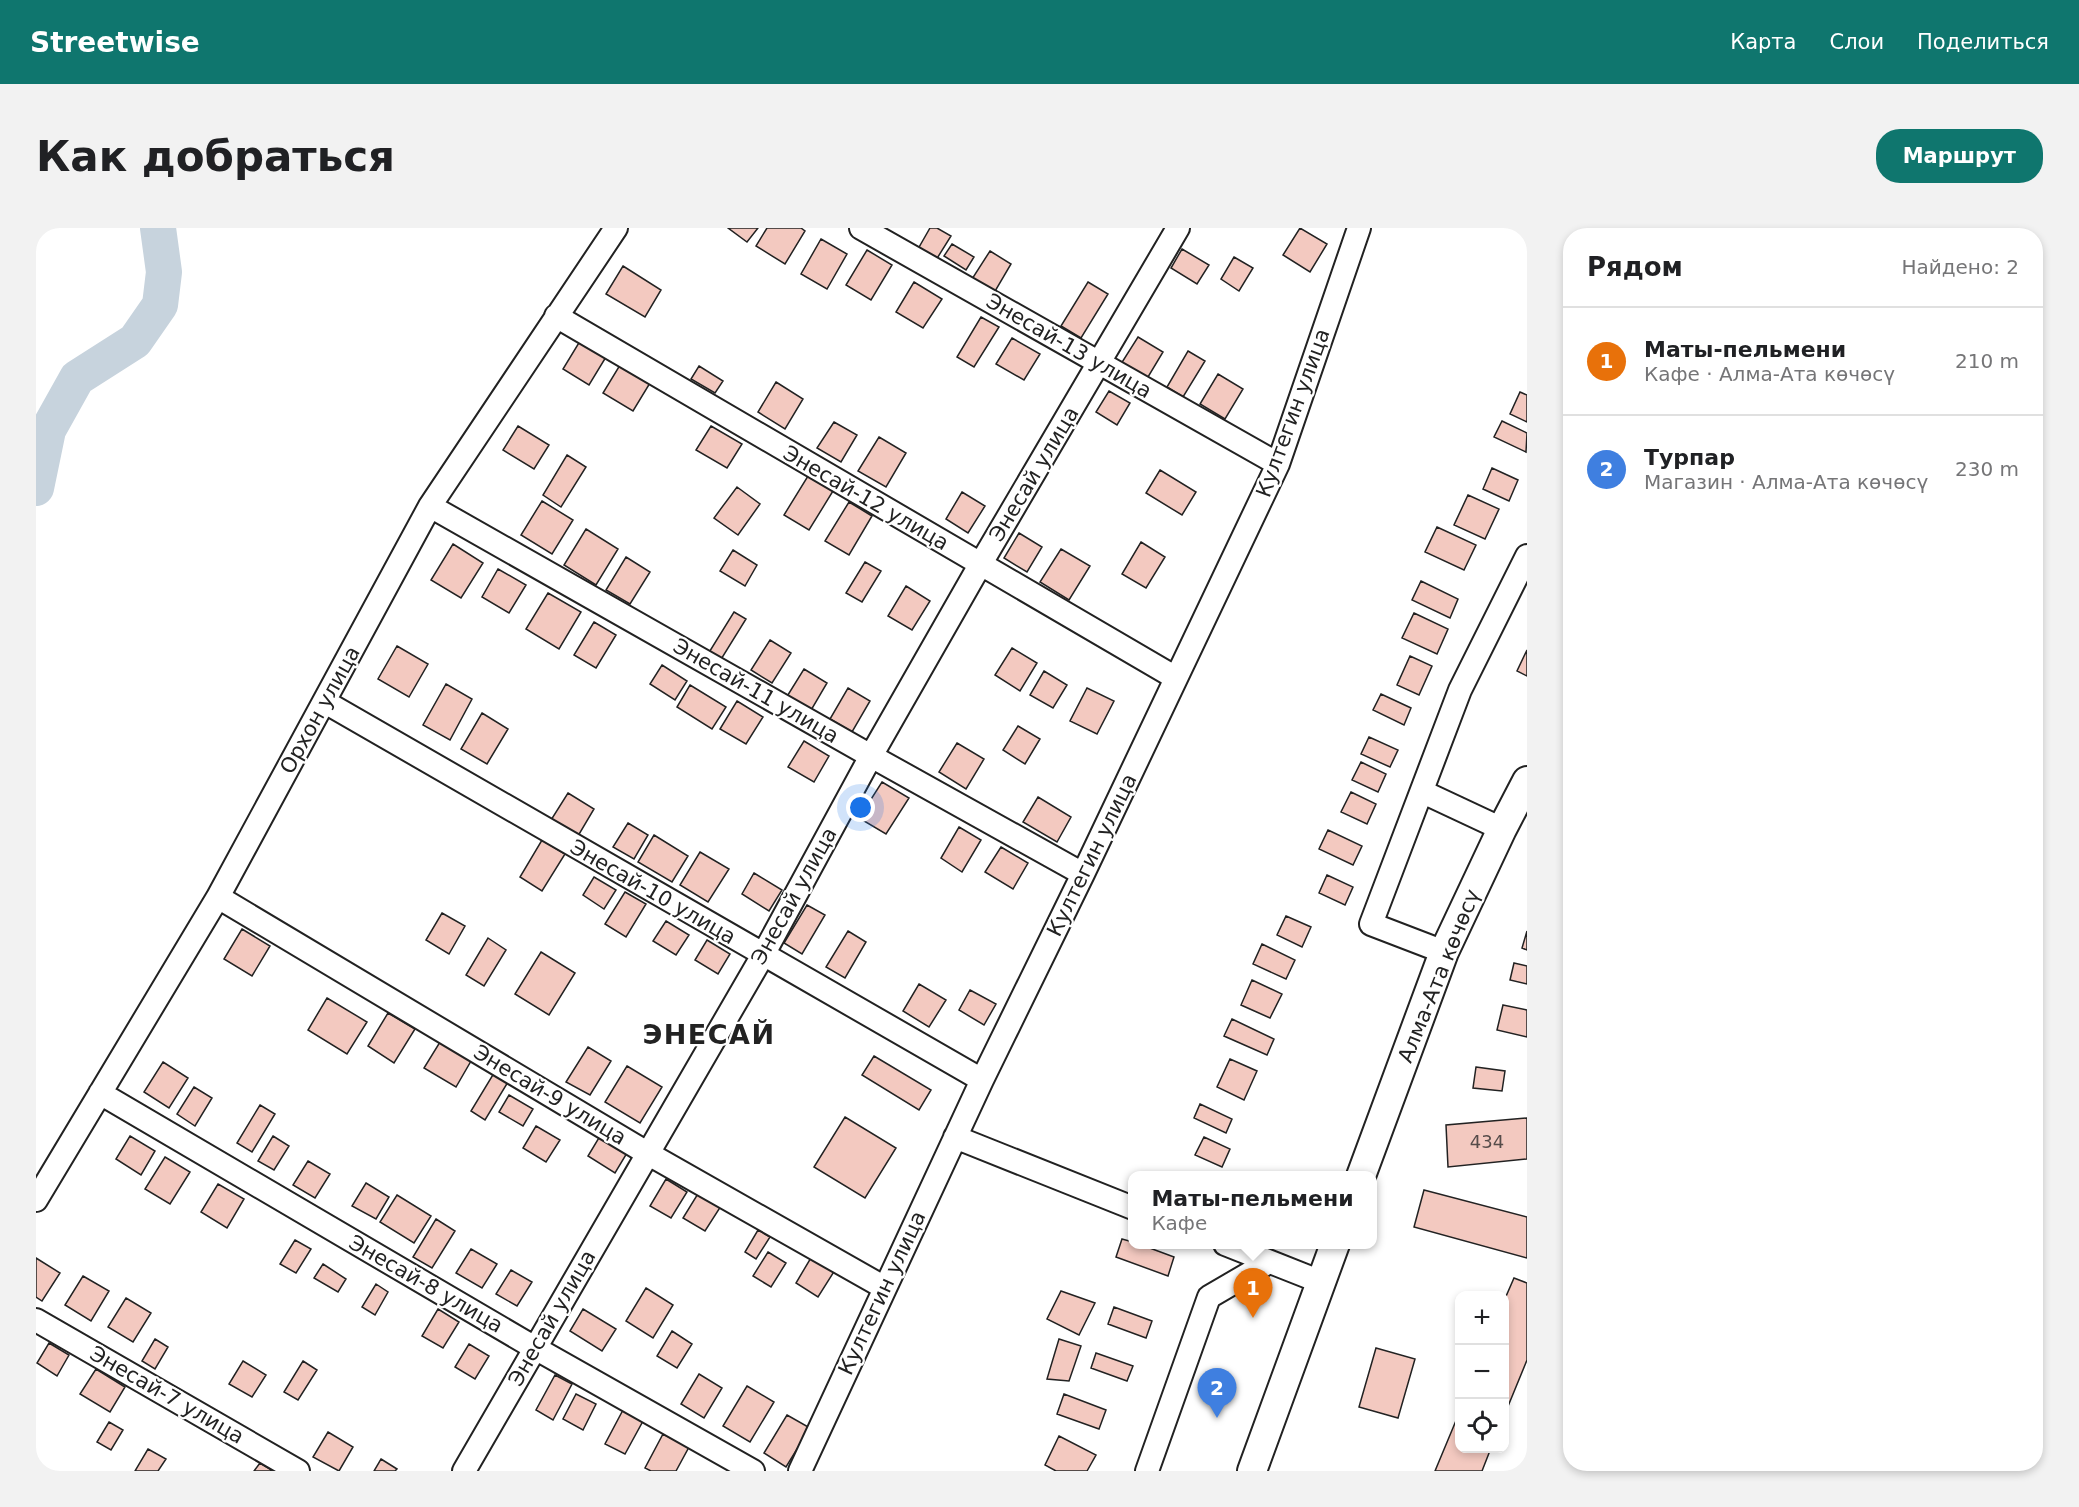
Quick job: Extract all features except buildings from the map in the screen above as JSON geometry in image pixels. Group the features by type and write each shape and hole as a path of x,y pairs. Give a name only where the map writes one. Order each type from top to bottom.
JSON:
{"main road":[{"name":"Алма-Ата көчөсү","path":"1363,1171 1444,952 1527,781"},
{"path":"1252,1471 1333,1249"}],"street":[{"name":"Орхон улица","path":"36,1200 218,897 430,506 616,228"},
{"name":"Энесай-13 улица","path":"861,228 1278,464"},
{"name":"Энесай улица","path":"464,1471 763,955 871,756 980,565 1178,228"},
{"name":"Култегин улица","path":"800,1471 982,1080 1083,874 1278,464 1359,228"},
{"name":"Энесай-12 улица","path":"556,316 1176,678"},
{"name":"Энесай-11 улица","path":"430,506 1083,874"},
{"path":"1444,952 1371,924 1460,690 1527,556"},
{"name":"Энесай-10 улица","path":"324,702 982,1080"},
{"path":"1423,792 1502,829"},
{"name":"Энесай-9 улица","path":"218,897 648,1153 885,1288"},
{"name":"Энесай-8 улица","path":"100,1093 535,1348 753,1471"},
{"path":"955,1137 1128,1206"},
{"path":"1235,1249 1321,1282"},
{"path":"1147,1471 1209,1297 1269,1262"},
{"name":"Энесай-7 улица","path":"36,1320 298,1471"}],"waterway":[{"path":"36,488 48,430 77,378 135,341 160,305 164,272 158,228"}],"place":[{"name":"Маты-пельмени","path":"1253,1318"},
{"name":"Турпар","path":"1217,1418"}],"district":[{"name":"ЭНЕСАЙ","path":"709,1035"}]}
